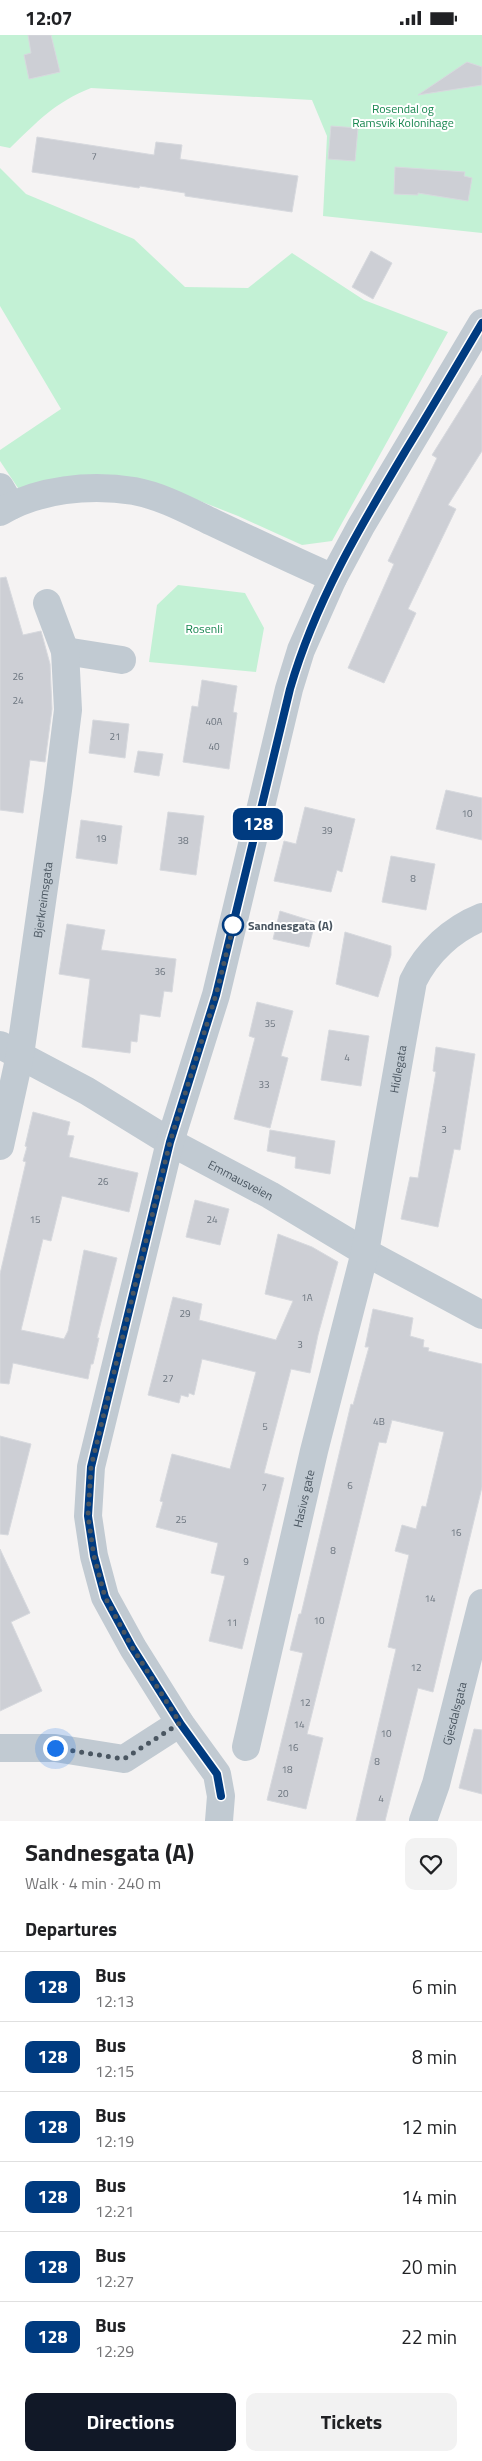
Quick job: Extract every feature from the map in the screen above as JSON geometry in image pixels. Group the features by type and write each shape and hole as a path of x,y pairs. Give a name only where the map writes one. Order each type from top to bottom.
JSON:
{"street":[{"path":"220,1808 217,1774 180,1723 132,1647 105,1597 94,1556 88,1516 91,1467 170,1142 216,995 292,679 304,643 333,578 361,526 482,323"},
{"path":"4,502 66,490 102,488 134,491 170,502 333,578"},
{"name":"Bjerkreimsgata","path":"0,1146 10,1050 58,790 68,710 65,651 47,603"},
{"path":"65,651 122,660"},
{"name":"Hidlegata","path":"365,1252 412,981 421,965 432,952 459,929 482,917"},
{"name":"Emmausveien","path":"10,1050 170,1142 270,1195 365,1252 482,1315"},
{"name":"Hasivs gate","path":"246,1747 314,1451 365,1252"},
{"name":"Gjesdalsgata","path":"423,1821 436,1784 482,1603"},
{"path":"0,1748 55,1748 124,1759 180,1723"}],"green space":[{"name":"Rosendal og Ramsvik Kolonihage","path":"0,35 482,35 482,233 323,216 327,136 312,100 91,88 57,106 10,148 0,146"},
{"path":"0,168 26,194 134,239 185,287 248,288 292,253 364,300 448,332 332,541 302,545 238,516 159,485 20,491 0,461 0,450 61,409 0,306"},
{"name":"Rosenli","path":"178,585 245,593 264,628 256,672 149,662 157,605"}],"building":[{"path":"28,35 51,35 60,72 29,79 24,55 31,53"},
{"path":"467,62 482,67 482,85 418,95"},
{"path":"331,126 358,128 355,161 328,159"},
{"path":"37,137 154,155 156,142 182,145 180,159 298,176 292,212 185,196 185,193 140,186 139,188 32,172"},
{"path":"395,167 465,172 464,176 472,178 468,201 418,193 418,195 394,194"},
{"path":"371,251 392,263 373,299 352,287"},
{"path":"482,375 482,451 448,505 456,509 408,609 416,613 384,683 348,668 394,564 388,561 437,458 432,455"},
{"path":"6,577 23,635 41,631 50,664 52,709 45,762 30,760 23,813 0,810 0,578"},
{"path":"202,680 237,686 233,712 237,713 229,769 183,762 192,706 198,707"},
{"path":"93,720 129,724 125,758 89,753"},
{"path":"138,751 163,754 159,776 134,772"},
{"path":"446,790 482,798 482,840 436,829"},
{"path":"305,807 355,819 342,872 337,870 331,892 274,881 284,841 296,844"},
{"path":"168,812 204,816 196,875 160,870"},
{"path":"81,820 122,826 117,864 76,858"},
{"path":"391,856 435,864 426,910 382,902"},
{"path":"280,911 315,922 309,947 273,939"},
{"path":"67,924 105,930 101,950 176,959 172,992 164,991 160,1017 140,1014 137,1042 131,1041 130,1053 82,1047 90,979 59,974"},
{"path":"345,932 391,946 391,955 378,997 336,984"},
{"path":"257,1002 293,1011 281,1056 288,1058 270,1128 234,1119 255,1038 249,1036"},
{"path":"329,1030 369,1036 361,1086 321,1080"},
{"path":"436,1047 475,1054 460,1150 454,1149 438,1227 401,1219 410,1177 418,1178 436,1072 433,1071"},
{"path":"33,1112 70,1122 67,1135 74,1136 69,1157 138,1173 129,1212 62,1196 51,1241 43,1239 21,1330 64,1339 68,1331 84,1250 117,1258 88,1379 13,1363 9,1384 0,1383 0,1274 26,1162 23,1161 27,1147 25,1146"},
{"path":"270,1130 335,1141 330,1174 295,1168 296,1157 267,1151"},
{"path":"195,1200 229,1209 220,1245 186,1237"},
{"path":"278,1234 312,1247 338,1262 318,1335 310,1373 291,1369 264,1473 284,1478 242,1649 209,1641 225,1576 211,1573 218,1543 156,1527 163,1502 160,1501 172,1454 230,1469 256,1372 202,1359 194,1395 189,1393 188,1397 181,1395 179,1403 148,1395 173,1297 202,1304 199,1320 276,1340 293,1301 265,1294"},
{"path":"373,1309 413,1318 410,1336 424,1340 423,1347 429,1348 428,1351 482,1364 482,1487 433,1692 418,1688 385,1821 356,1821 396,1649 388,1647 409,1555 395,1551 402,1525 416,1529 422,1506 426,1507 444,1432 392,1420 386,1443 379,1442 307,1734 323,1738 306,1809 267,1800 303,1653 290,1650 299,1614 301,1614 351,1404 353,1405 369,1347 365,1347"},
{"path":"0,1436 31,1444 8,1535 0,1534"},
{"path":"0,1549 30,1613 11,1622 42,1691 0,1711"},
{"path":"474,1729 482,1730 482,1794 459,1788"}],"bus line":[{"name":"128","path":"221,1796 217,1774 180,1723 132,1647 105,1597 94,1556 88,1516 91,1467 170,1142 216,995 290,689 301,651 320,603 361,526 482,323"}],"place":[{"name":"Sandnesgata (A)","path":"233,925"}],"route":[{"path":"55,1748 124,1759 133,1755 180,1723 132,1647 105,1597 94,1556 88,1516 91,1467 170,1142 216,995 235,919 233,925"}]}
